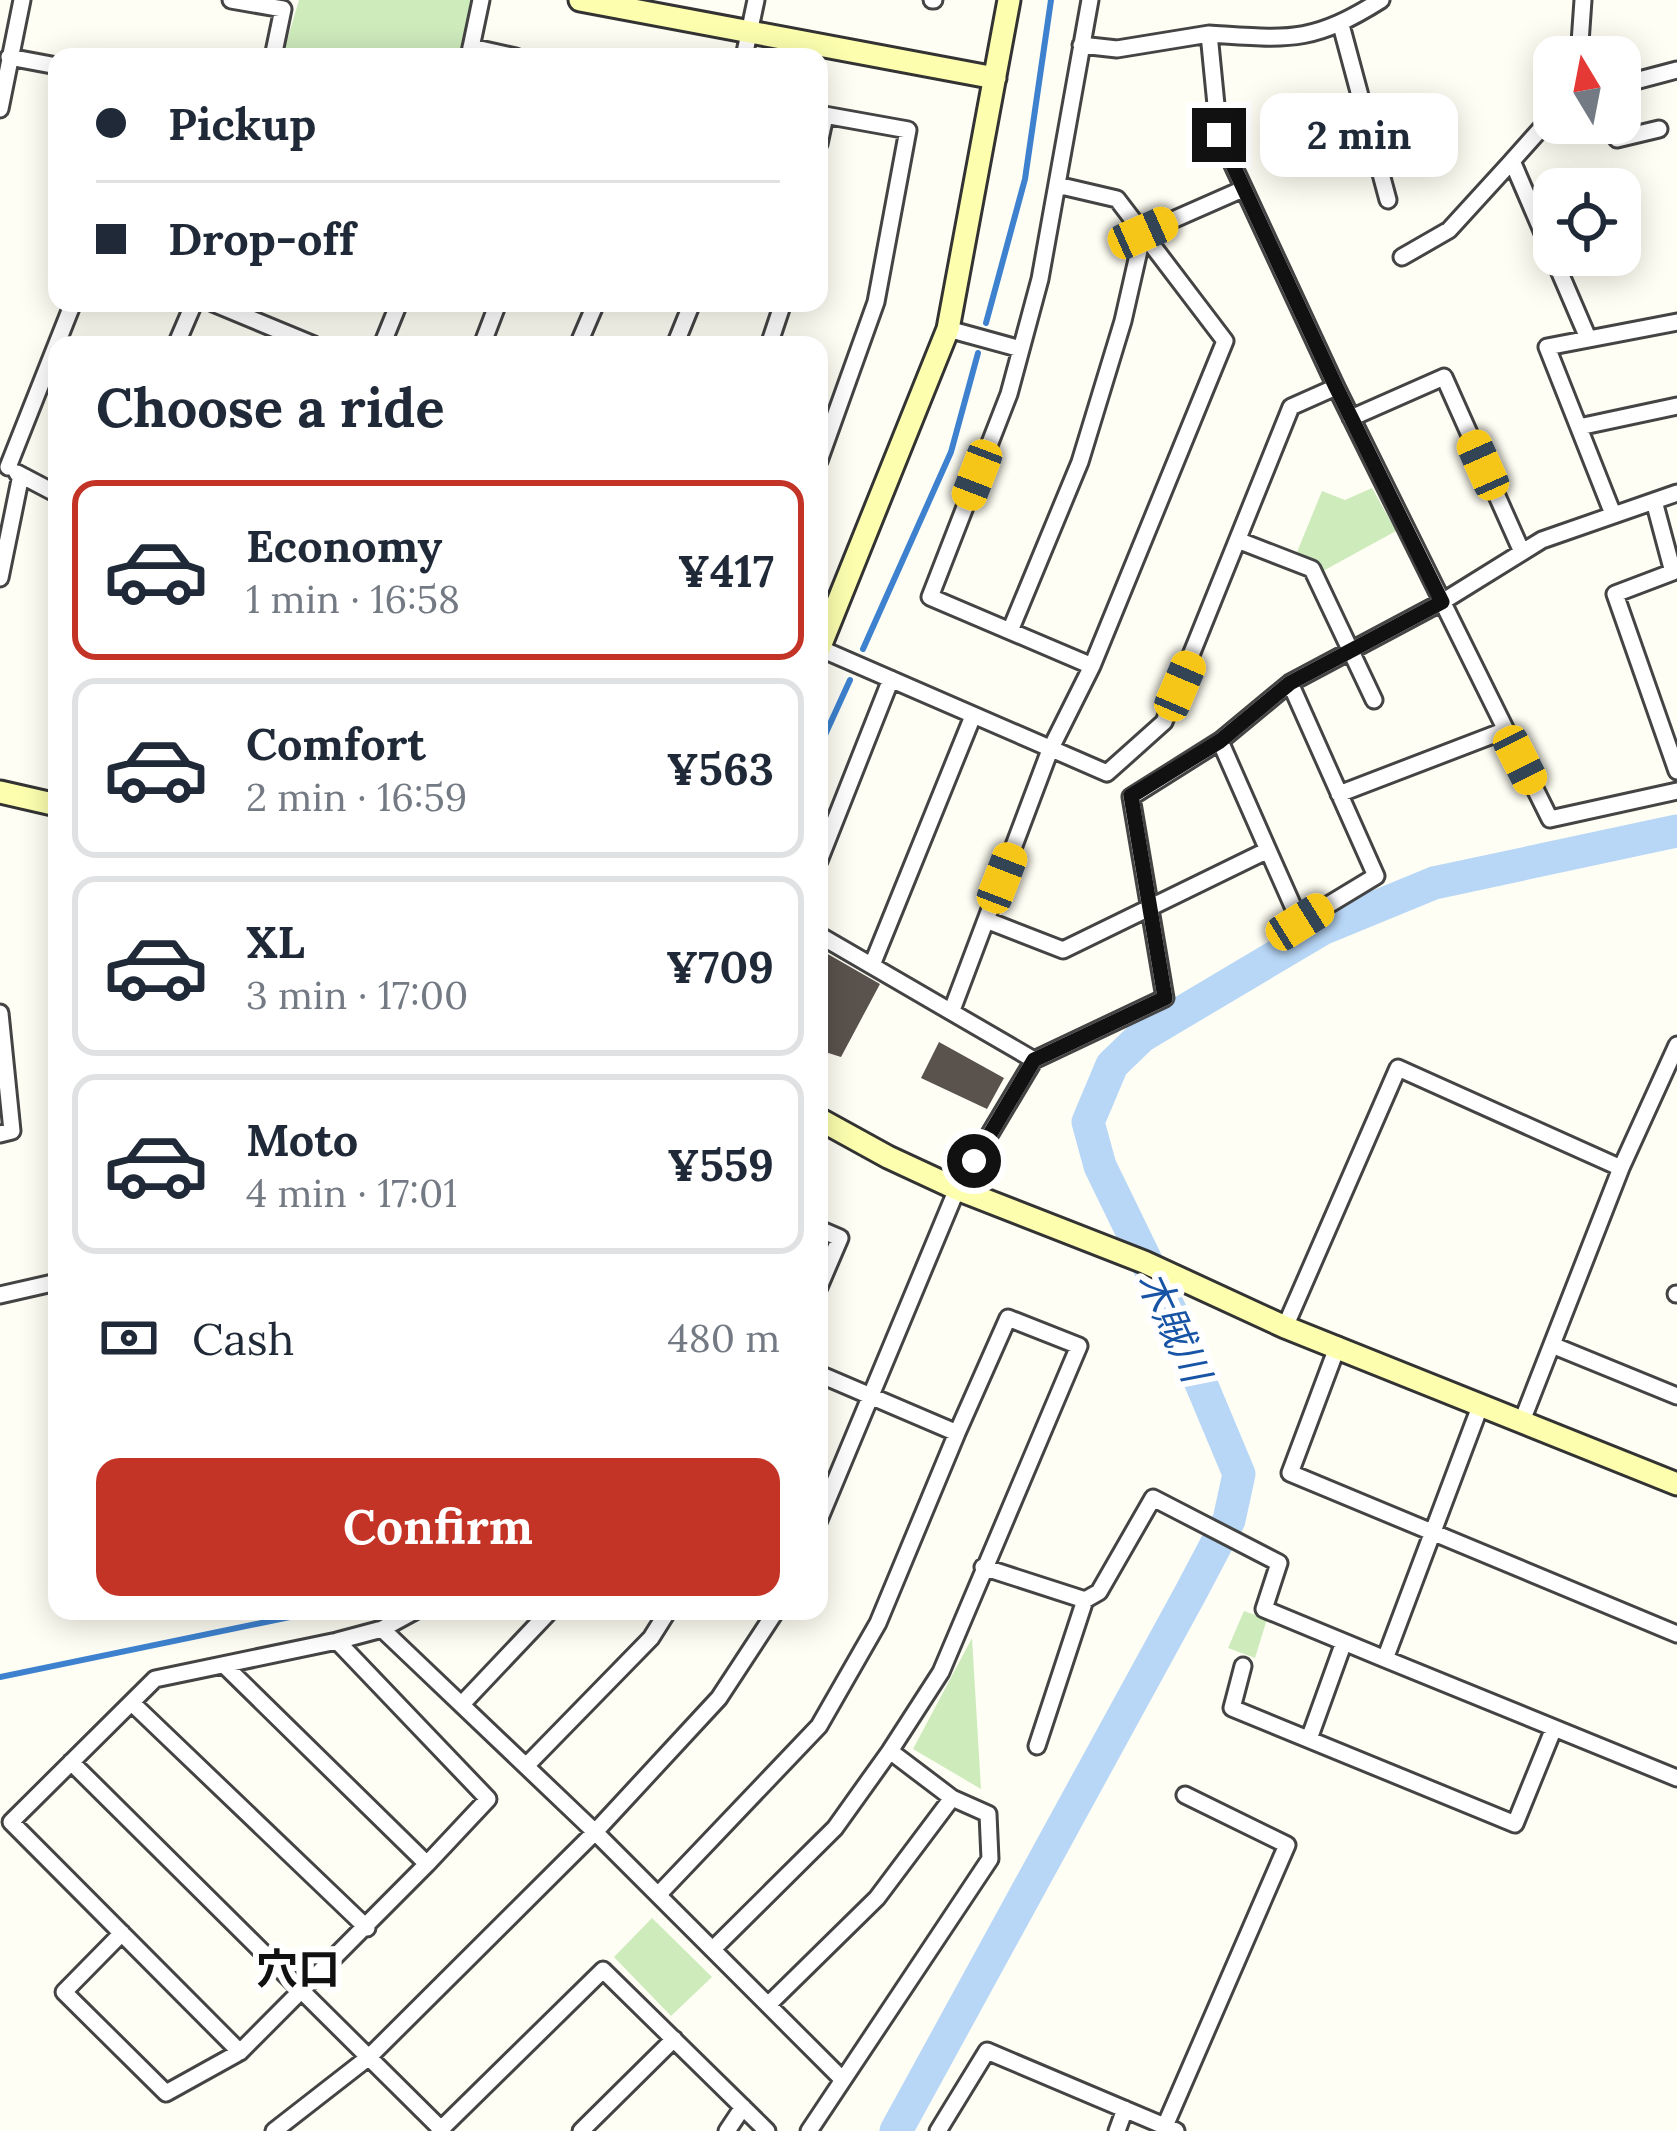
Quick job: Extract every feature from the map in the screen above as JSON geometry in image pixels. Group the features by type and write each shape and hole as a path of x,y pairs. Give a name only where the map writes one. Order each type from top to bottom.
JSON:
{"street":[{"path":"0,109 22,0"},
{"path":"231,0 283,9 274,48"},
{"path":"471,48 481,0"},
{"path":"580,0 995,79"},
{"path":"746,48 756,0"},
{"path":"828,626 947,329 1009,0"},
{"path":"1090,0 1040,280 1009,394 930,597 1092,666"},
{"path":"1347,0 1388,200"},
{"path":"1082,45 1117,49 1209,34 1293,39 1348,21 1381,0"},
{"path":"1580,36 1583,0"},
{"path":"1209,34 1219,135 1351,418 1550,819 1677,791"},
{"path":"9,57 48,64"},
{"path":"1641,77 1677,70"},
{"path":"828,116 908,130 876,302 828,436"},
{"path":"1641,133 1659,129"},
{"path":"1402,257 1448,230 1533,138"},
{"path":"1512,161 1588,338"},
{"path":"952,1010 1050,750 1092,666 1225,341 1117,199 1057,185"},
{"path":"1143,233 1244,189"},
{"path":"1010,632 1080,461 1123,321 1143,233"},
{"path":"235,312 292,336"},
{"path":"1612,514 1547,347 1677,322"},
{"path":"947,329 1021,349"},
{"path":"0,578 10,468 48,368"},
{"path":"1351,418 1444,377 1522,552"},
{"path":"828,652 1107,772 1165,722 1291,407 1336,387"},
{"path":"1579,427 1677,406"},
{"path":"10,468 48,489"},
{"path":"828,1499 957,1189 1034,1060 1165,998 1131,796 1220,741 1290,683 1442,602 1541,540 1677,493"},
{"path":"1654,501 1673,572 1615,594 1677,771"},
{"path":"1240,541 1312,569 1374,700"},
{"path":"828,838 891,680"},
{"path":"1220,741 1300,922 1376,876 1290,683"},
{"path":"872,965 974,716"},
{"path":"1340,794 1506,730"},
{"path":"0,792 48,803"},
{"path":"986,920 1063,950 1268,850"},
{"path":"828,940 1034,1060"},
{"path":"0,1013 12,1131 0,1134"},
{"path":"1522,1420 1622,1168 1677,1045"},
{"path":"1285,1327 1398,1068 1622,1168"},
{"path":"828,1124 957,1189 1677,1484"},
{"path":"828,1233 840,1238 828,1266"},
{"path":"0,1295 48,1284"},
{"path":"658,1895 819,1726 878,1623 1007,1318 1079,1346 941,1672 835,1828 712,1949"},
{"path":"1337,1345 1290,1472 1677,1634"},
{"path":"1552,1345 1677,1396"},
{"path":"828,1378 957,1433"},
{"path":"1385,1659 1481,1404"},
{"path":"1037,1746 1084,1600 1099,1592 1153,1498 1279,1563 1264,1609 1677,1778"},
{"path":"983,1567 1084,1600"},
{"path":"240,2052 11,1822 155,1679 337,1641 399,1620"},
{"path":"462,1704 541,1620"},
{"path":"526,1766 651,1638 662,1620"},
{"path":"274,2131 369,2057 595,1832 719,1698 770,1620"},
{"path":"382,1629 595,1832 841,2078"},
{"path":"122,1933 64,1992 166,2093 240,2052 368,1928 488,1799 337,1641"},
{"path":"1309,1739 1344,1642"},
{"path":"224,1665 427,1864"},
{"path":"1244,1666 1232,1708 1515,1824 1554,1728"},
{"path":"132,1702 368,1928"},
{"path":"808,2131 990,1859 988,1814 952,1798 890,1750"},
{"path":"71,1762 441,2130 603,1970 767,2131"},
{"path":"938,2131 987,2050 1170,2128 1286,1845 1185,1796"},
{"path":"768,2005 877,1898 952,1798"},
{"path":"581,2131 674,2039"},
{"path":"727,2131 743,2107"},
{"path":"1118,2131 1125,2109"}],"green space":[{"path":"299,0 472,0 463,48 285,48"},
{"path":"1372,488 1396,531 1323,571 1297,552 1322,491 1345,500"},
{"path":"1244,1611 1267,1619 1255,1658 1228,1648"},
{"path":"972,1638 981,1789 913,1749"},
{"path":"652,1918 712,1977 671,2016 614,1957"}],"building":[{"path":"828,954 880,984 841,1057 828,1053"},
{"path":"939,1042 1004,1078 987,1109 921,1078"}],"waterway":[{"path":"986,323 1025,179 1051,0"},
{"path":"863,649 951,452 978,353"},
{"path":"828,728 850,680"},
{"name":"木賊川","path":"896,2131 1229,1520 1239,1474 1172,1314 1100,1166 1088,1122 1112,1065 1142,1036 1322,929 1434,883 1677,831"},
{"path":"0,1677 276,1620"}],"district":[{"name":"穴口","path":"298,1969"}],"route":[{"path":"974,1161 1034,1060 1165,998 1131,796 1220,741 1290,683 1442,602 1219,135"}]}
